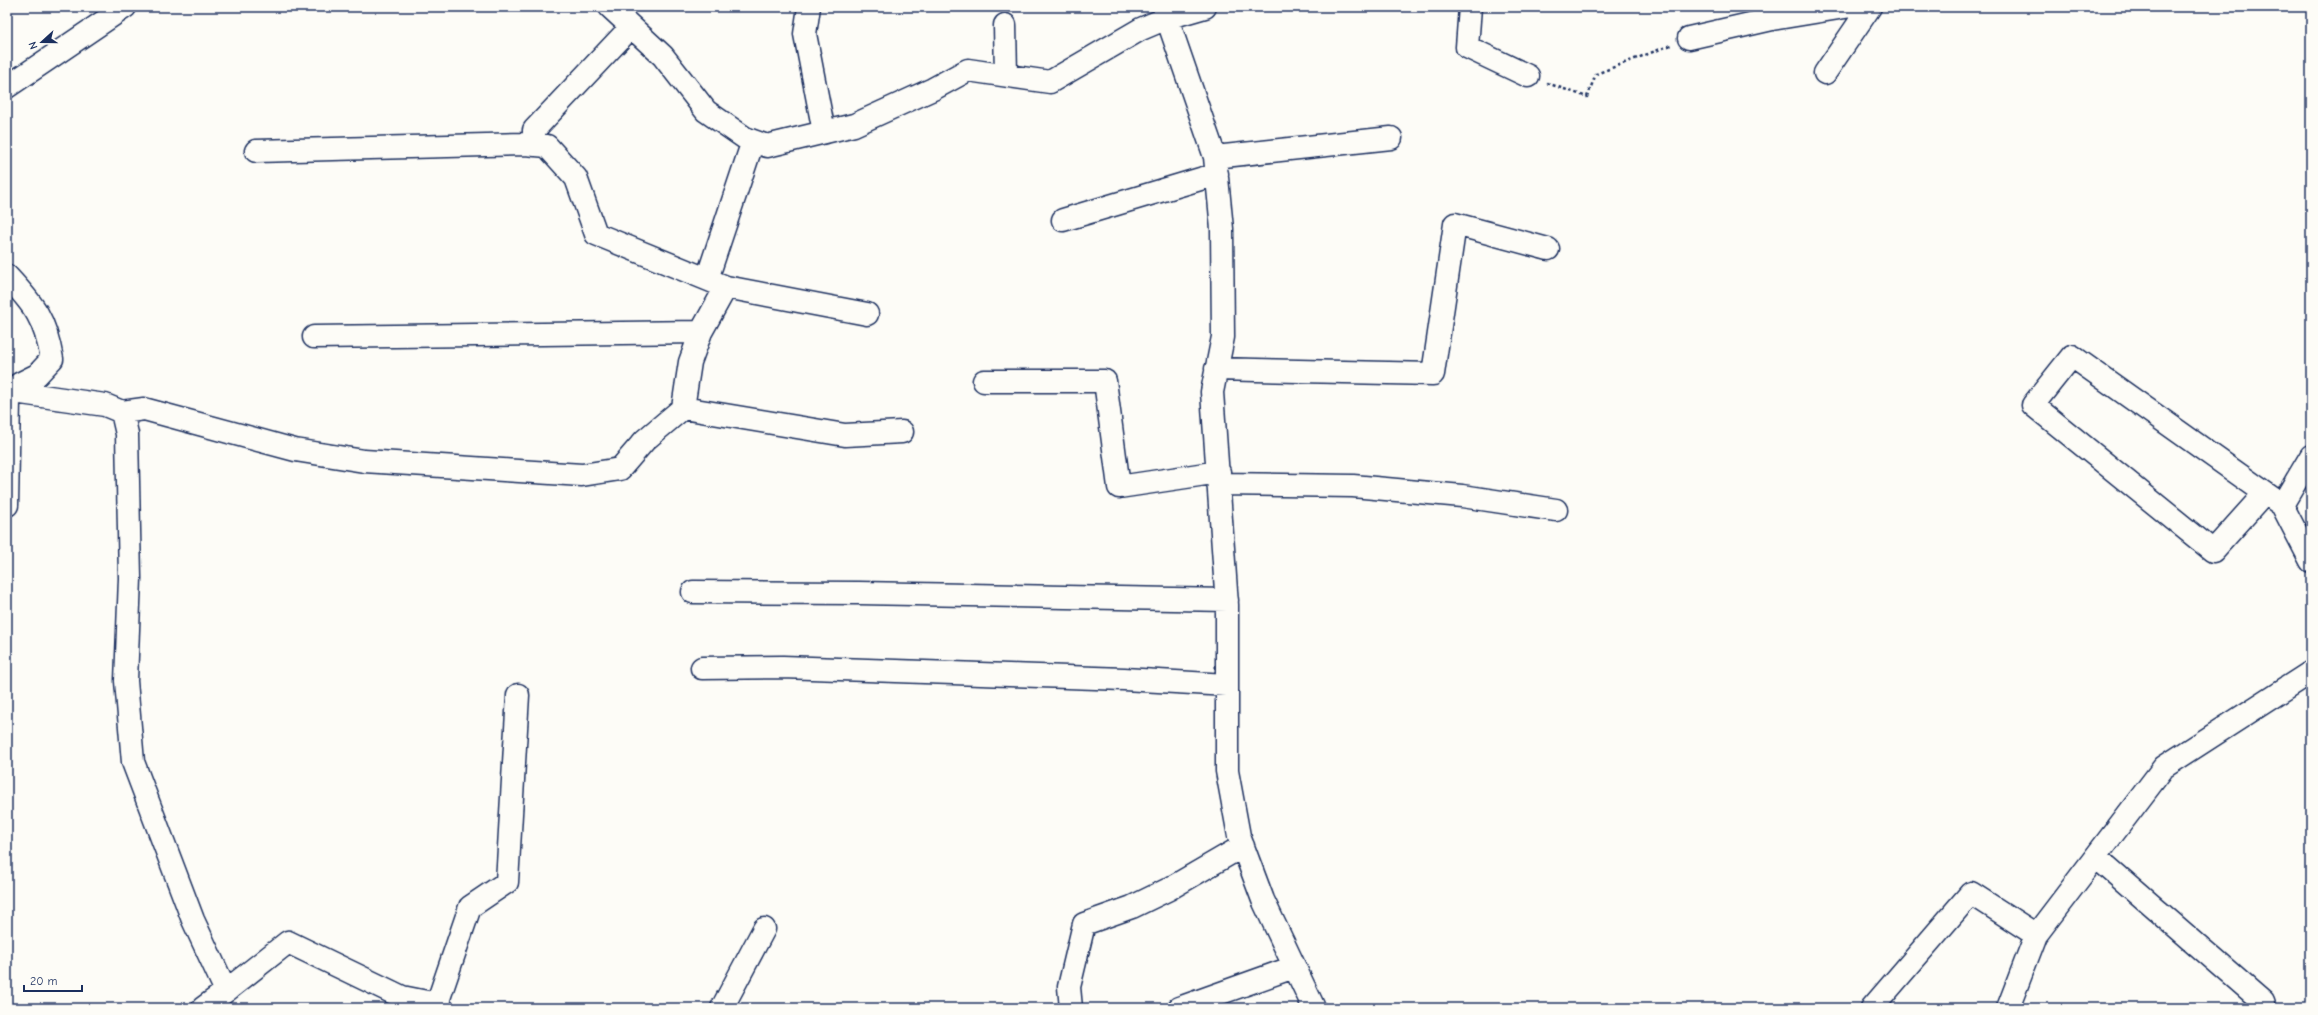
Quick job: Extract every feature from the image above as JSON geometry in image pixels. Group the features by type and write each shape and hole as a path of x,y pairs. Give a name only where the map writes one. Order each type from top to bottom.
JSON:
{"street":[{"path":"7,87 126,7"},
{"path":"610,7 663,56 706,111 745,138 767,146 854,125 933,89 968,70 1050,82 1141,29 1166,12 1205,7"},
{"path":"809,7 805,34 824,132"},
{"path":"1470,7 1467,47 1528,76"},
{"path":"1689,38 1772,19 1845,7"},
{"path":"1825,73 1870,7"},
{"path":"1166,12 1216,165 1222,229 1223,337 1212,392 1227,600 1227,771 1243,846 1263,900 1314,1008"},
{"path":"1005,25 1006,75"},
{"path":"534,145 534,130 631,27"},
{"path":"1063,220 1216,165 1391,138"},
{"path":"14,392 105,405 122,412 144,409 295,450 364,460 582,475 620,469 645,440 683,408 690,362 702,332 717,283 753,141"},
{"path":"256,151 534,145 547,146 576,178 596,234 717,283 867,314"},
{"path":"1216,369 1433,374 1455,224 1548,249"},
{"path":"7,276 32,303 48,335 52,359 37,375 19,384 9,400 7,505"},
{"path":"314,337 702,332"},
{"path":"2265,493 2213,552 2033,405 2072,356 2282,505 2311,561"},
{"path":"984,381 1105,381 1119,487 1219,478 1353,486 1462,496 1556,510"},
{"path":"683,408 845,435 902,432"},
{"path":"122,412 127,434 130,578 126,681 133,762 193,920 226,990"},
{"path":"2282,505 2311,456"},
{"path":"693,592 859,593 1227,600"},
{"path":"702,668 791,667 1124,679 1227,685"},
{"path":"2008,1008 2036,935 2164,767 2311,672"},
{"path":"204,1008 288,942 402,997 440,1006 470,907 507,882 518,696"},
{"path":"1071,1008 1069,987 1084,924 1132,907 1169,889 1243,846"},
{"path":"2096,856 2263,1002 2265,1008"},
{"path":"1872,1008 1972,893 2036,935"},
{"path":"722,1008 764,929"},
{"path":"1179,1008 1294,967"}],"path":[{"path":"1528,76 1587,97 1596,74 1689,38"}]}
